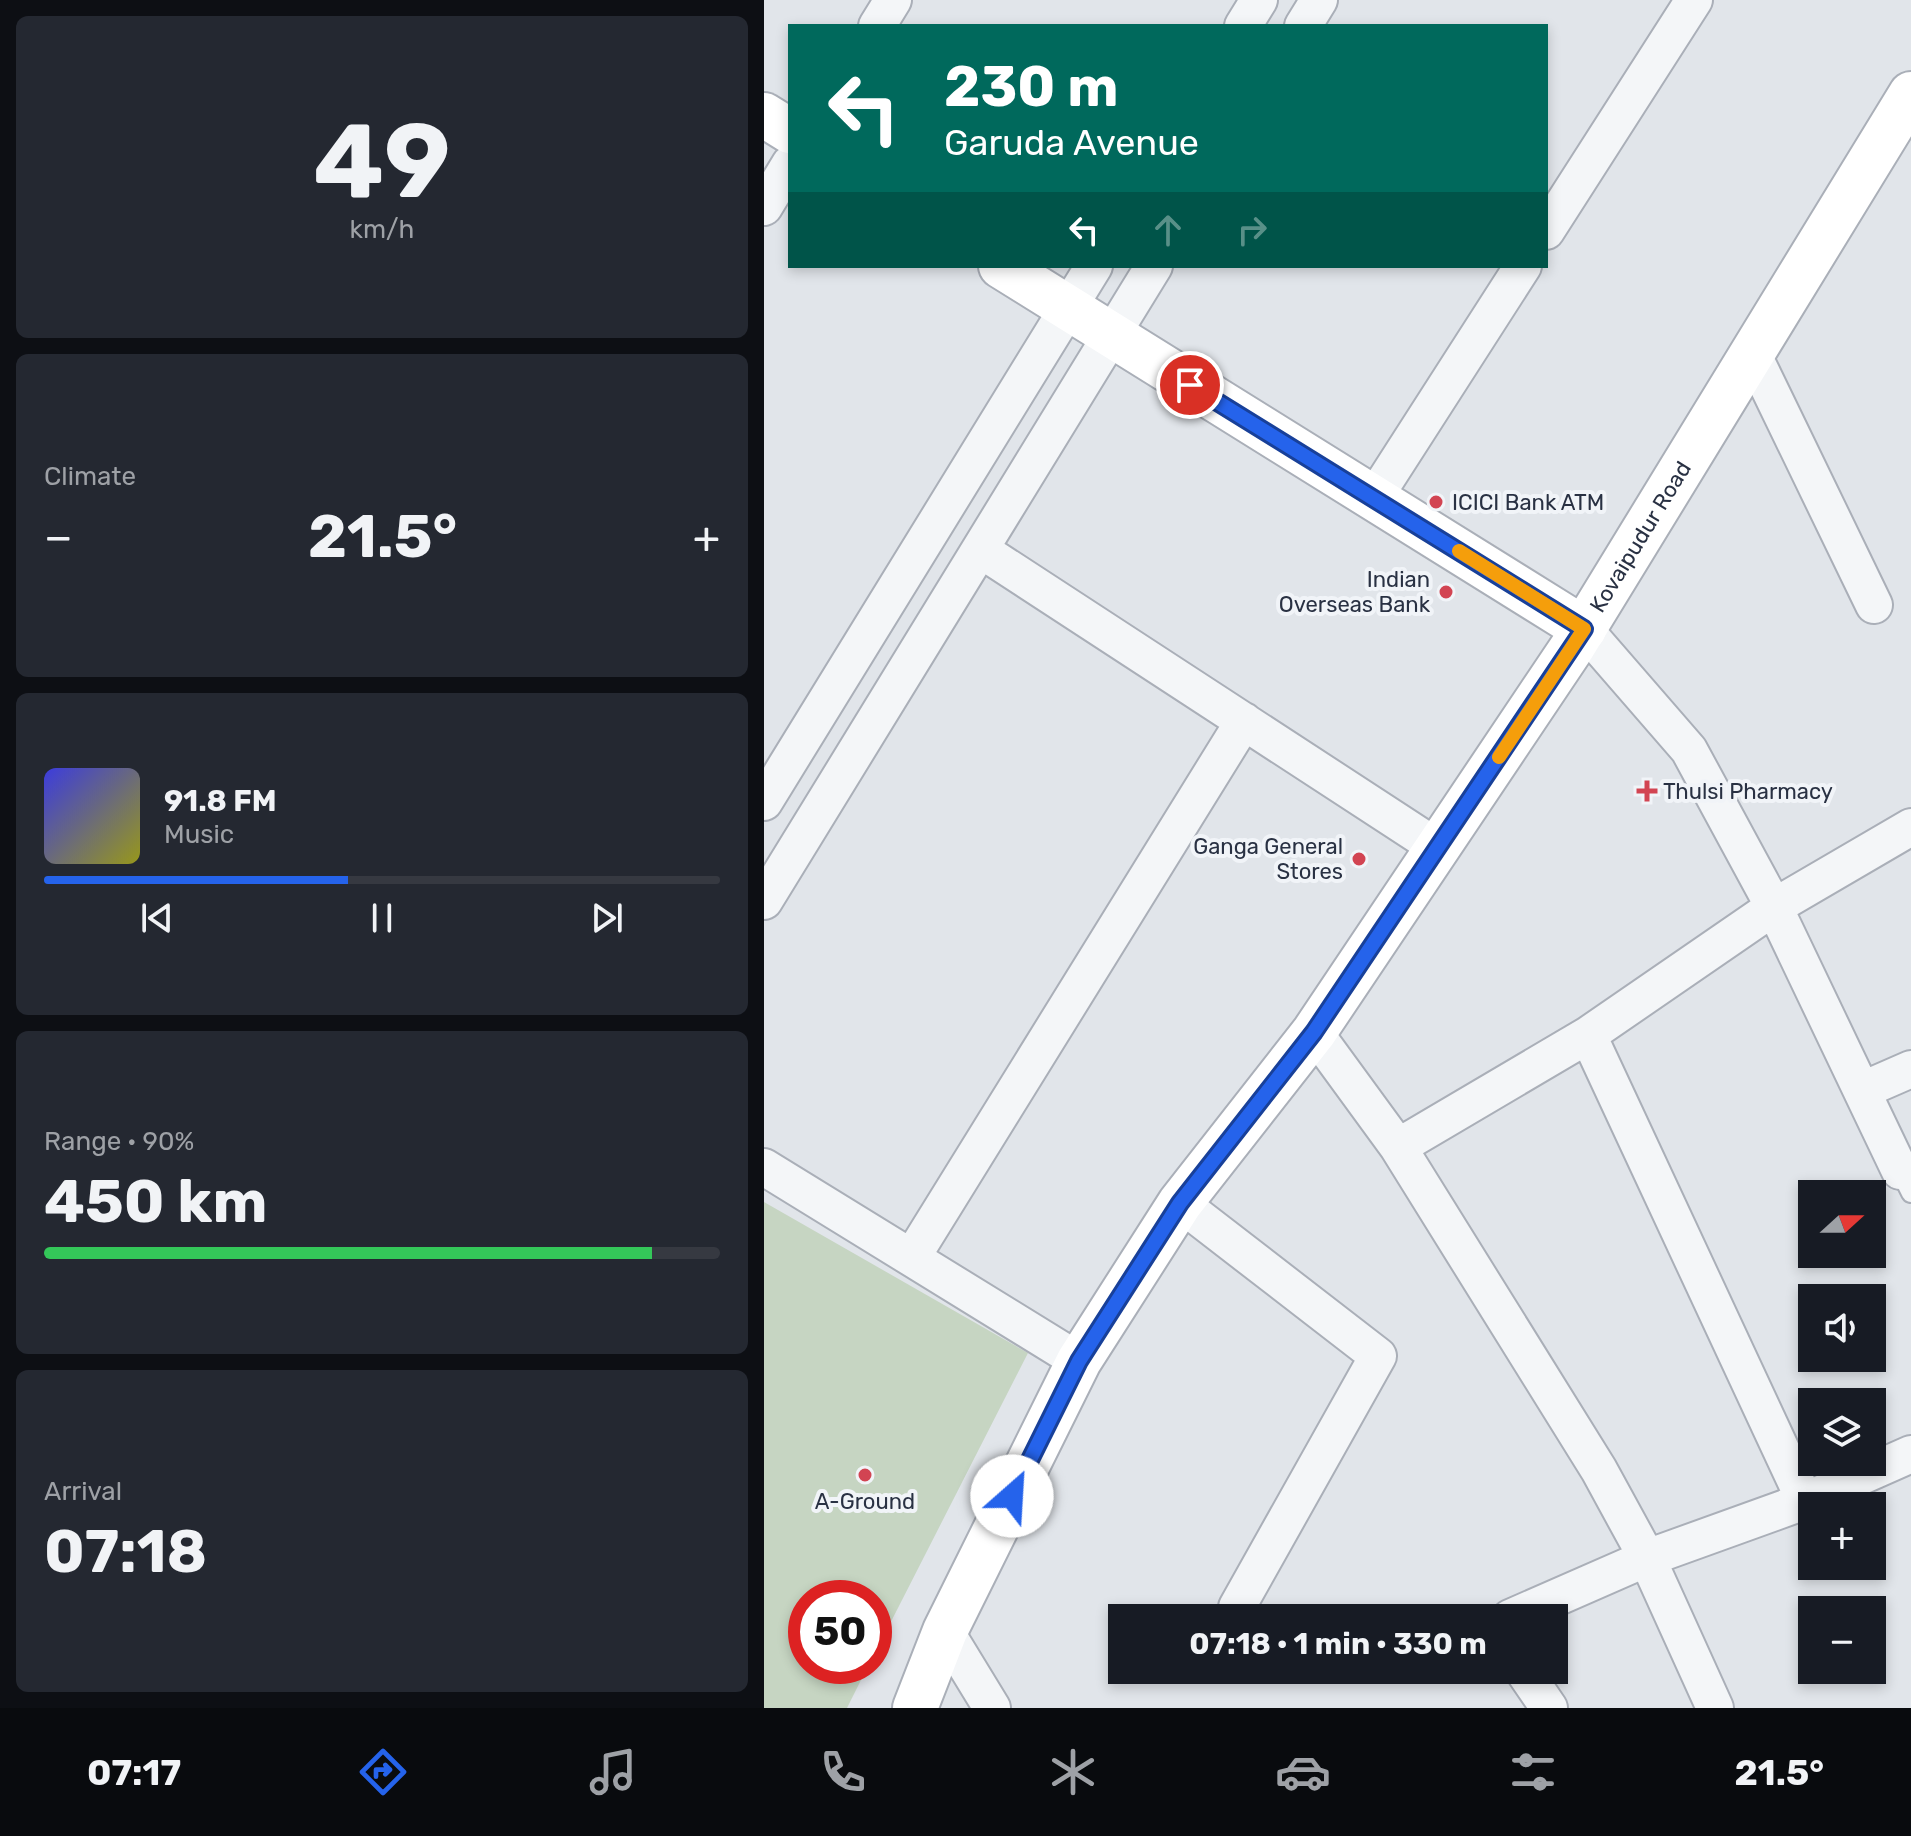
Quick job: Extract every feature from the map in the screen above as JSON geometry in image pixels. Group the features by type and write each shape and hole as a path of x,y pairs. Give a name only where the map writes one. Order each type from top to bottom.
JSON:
{"main road":[{"name":"Kovaipudur Road","path":"915,1708 945,1631 1079,1361 1180,1203 1314,1032 1584,629 1911,94"},
{"path":"764,115 788,130"},
{"path":"1004,268 1584,629"}],"street":[{"path":"878,24 893,0"},
{"path":"1244,24 1259,0"},
{"path":"1304,24 1319,0"},
{"path":"1548,228 1694,0"},
{"path":"764,207 788,167"},
{"path":"764,802 1093,268"},
{"path":"764,901 1153,268"},
{"path":"1374,498 1522,268"},
{"path":"1752,353 1874,605"},
{"path":"981,550 1438,848"},
{"path":"1584,629 1689,750 1774,907 1906,1182"},
{"path":"912,1257 1244,721"},
{"path":"1398,1147 1588,1035 1774,907 1911,827"},
{"path":"1314,1032 1398,1147 1591,1456 1647,1558 1715,1708"},
{"path":"1588,1035 1801,1492"},
{"path":"1863,1090 1911,1069"},
{"path":"764,1167 1079,1361"},
{"path":"1180,1203 1378,1356 1239,1604"},
{"path":"1825,1492 1911,1454"},
{"path":"1542,1604 1647,1558 1798,1504"},
{"path":"945,1631 992,1708"},
{"path":"1533,1684 1549,1708"}],"green space":[{"name":"A-Ground","path":"764,1202 1028,1353 892,1620 892,1580 788,1580 788,1684 859,1684 847,1708 764,1708"}],"slow traffic":[{"path":"1459,551 1584,629 1499,757"}],"place":[{"name":"ICICI Bank ATM","path":"1436,502"},
{"name":"Indian Overseas Bank","path":"1446,592"},
{"name":"Thulsi Pharmacy","path":"1647,791"},
{"name":"Ganga General Stores","path":"1359,859"},
{"name":"A-Ground","path":"865,1475"}],"route":[{"path":"1012,1496 1079,1361 1180,1203 1314,1032 1584,629 1190,385"}]}
